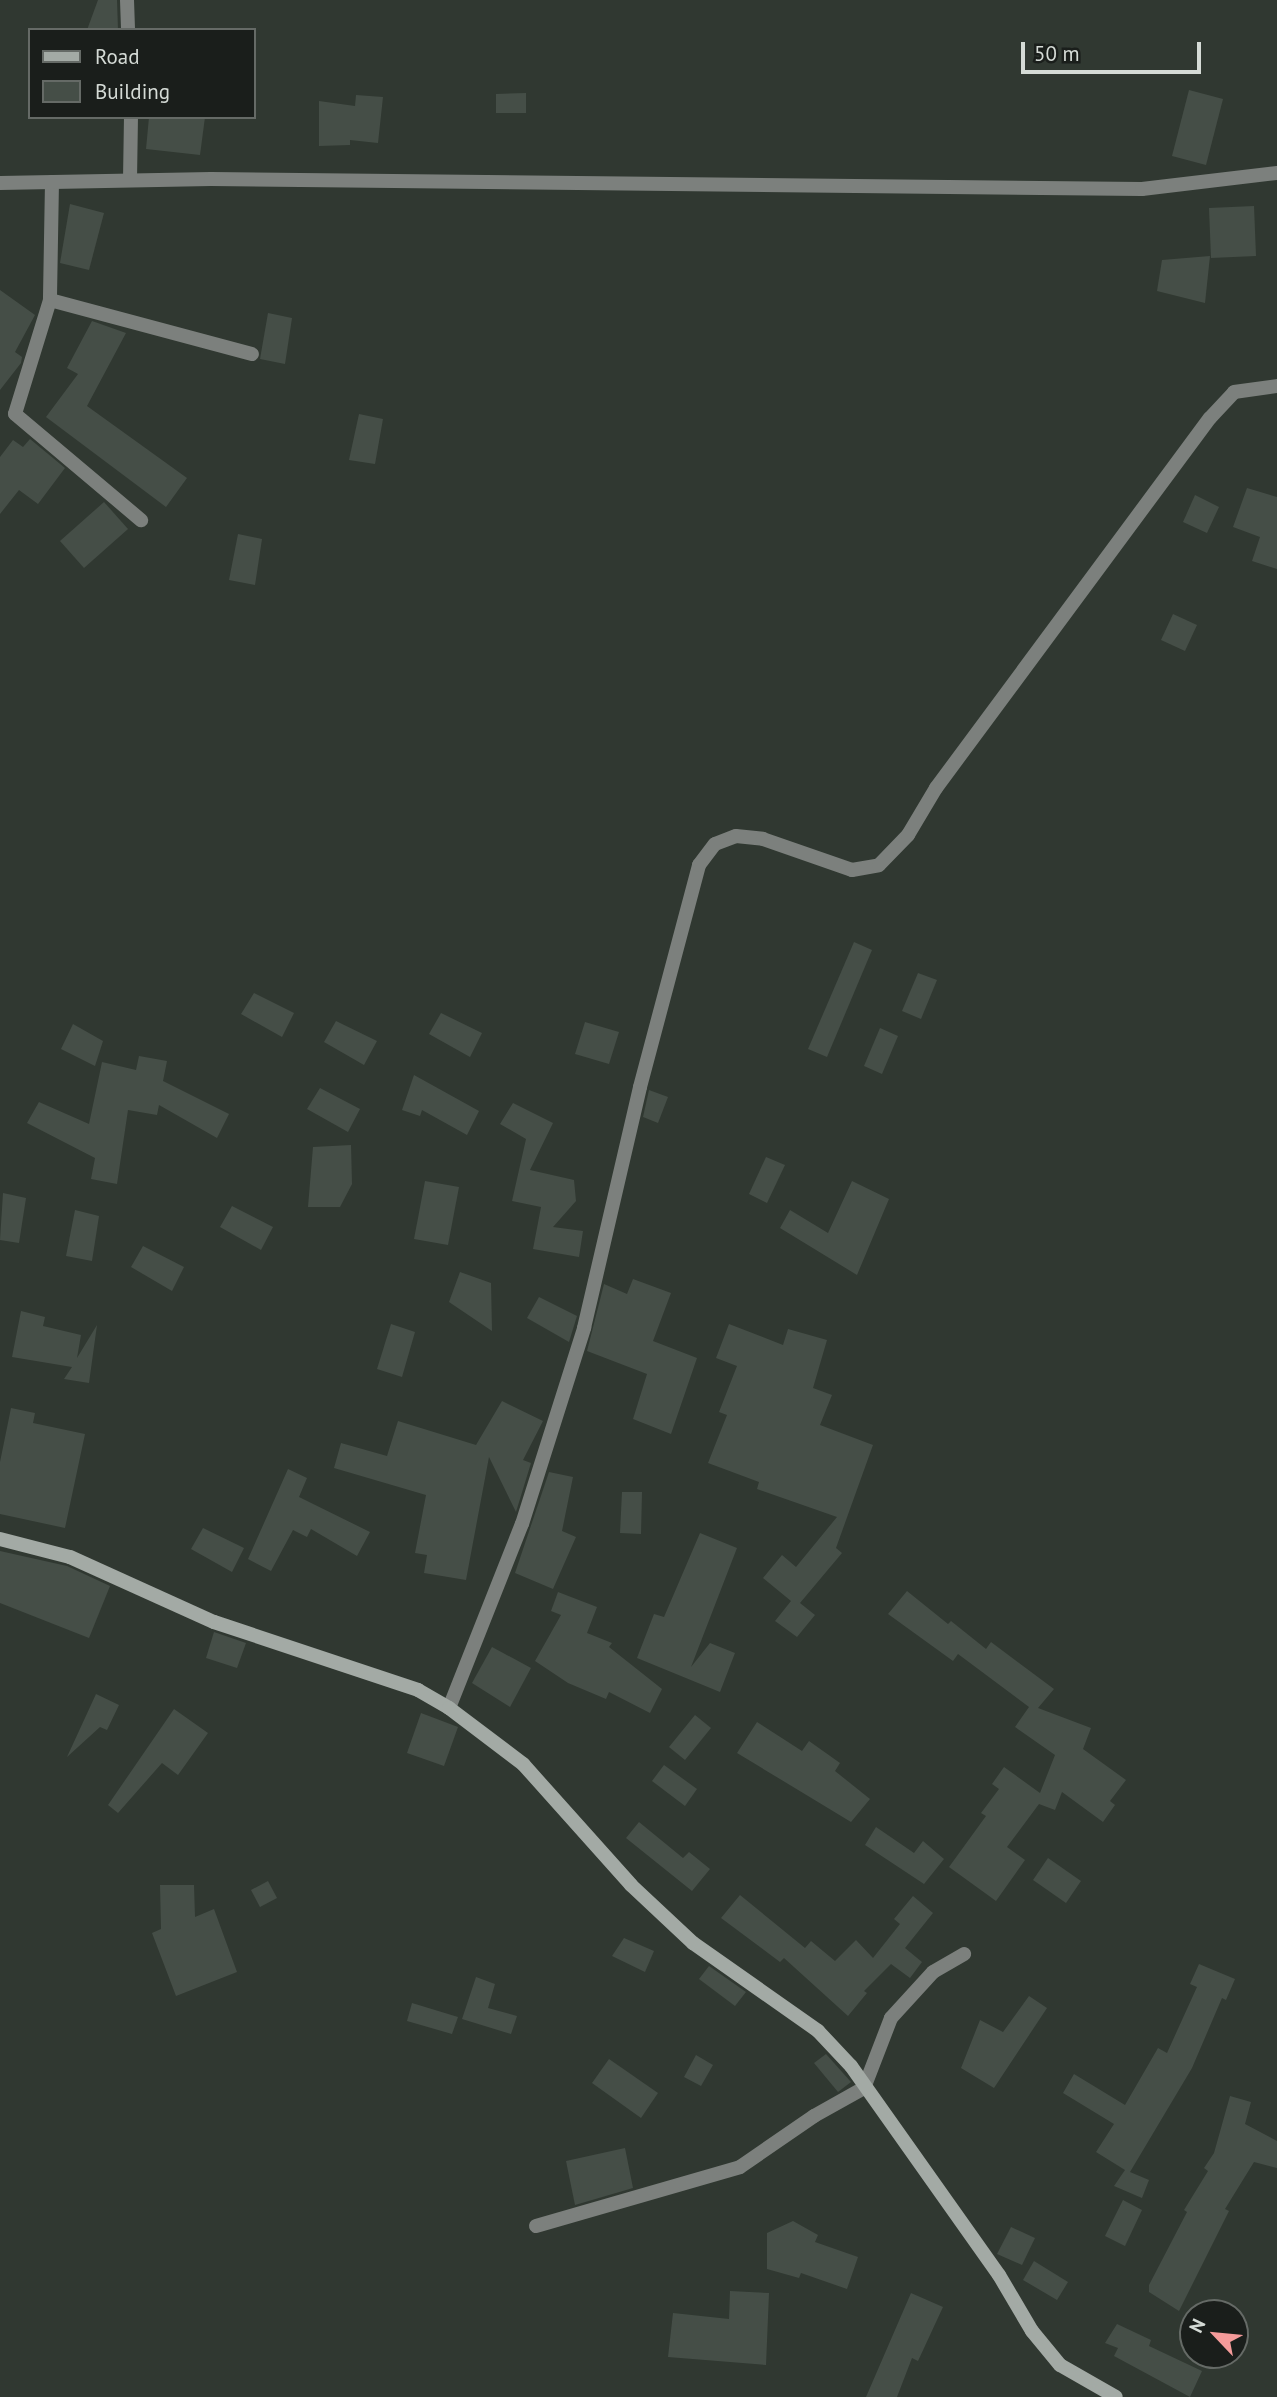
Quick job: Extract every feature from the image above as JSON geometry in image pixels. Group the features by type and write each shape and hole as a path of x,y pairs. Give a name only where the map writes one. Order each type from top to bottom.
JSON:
{"street":[{"path":"127,0 128,28"},
{"path":"130,180 131,119"},
{"path":"0,183 130,180 1142,189 1277,173"},
{"path":"52,181 50,300 15,414 141,520"},
{"path":"50,300 252,354"},
{"path":"449,1708 522,1524 584,1328 640,1087 699,864 715,844 736,836 763,839 852,870 878,865 908,835 936,788 1210,418 1234,392 1277,386"},
{"path":"0,1539 70,1557 214,1622 393,1681 449,1708 523,1764 631,1885 693,1943 818,2031 864,2088 999,2275 1032,2331 1060,2365 1116,2397"},
{"path":"537,2226 740,2167 814,2116 864,2088 891,2018 933,1972 964,1954"}],"building":[{"path":"98,0 117,0 118,28 88,28"},
{"path":"1189,90 1223,99 1206,165 1172,156"},
{"path":"526,93 526,113 496,113 496,94"},
{"path":"356,95 383,97 378,143 350,140 350,145 319,146 319,101 355,106"},
{"path":"149,119 205,119 200,155 146,149"},
{"path":"70,204 104,213 89,270 60,263"},
{"path":"1254,206 1256,256 1211,258 1209,208"},
{"path":"1210,256 1205,303 1157,291 1162,260"},
{"path":"0,290 35,315 15,352 22,357 21,363 0,390"},
{"path":"268,313 292,318 285,364 260,359"},
{"path":"92,321 126,333 87,406 187,478 166,507 46,417 78,374 67,368"},
{"path":"359,414 383,419 375,464 349,460"},
{"path":"30,439 65,468 38,504 19,490 0,514 0,457 13,440 23,447"},
{"path":"1247,488 1277,497 1277,569 1252,561 1260,537 1233,527"},
{"path":"1195,495 1219,507 1207,533 1183,522"},
{"path":"104,502 128,529 84,568 60,541"},
{"path":"238,534 262,539 255,585 229,580"},
{"path":"1173,614 1197,625 1185,651 1161,640"},
{"path":"854,942 872,950 827,1057 808,1049"},
{"path":"918,973 937,980 921,1019 902,1011"},
{"path":"254,993 294,1013 282,1037 241,1014"},
{"path":"441,1013 482,1033 470,1057 429,1034"},
{"path":"336,1021 377,1041 364,1065 324,1042"},
{"path":"585,1022 619,1032 609,1064 575,1054"},
{"path":"73,1024 103,1041 95,1066 61,1049"},
{"path":"880,1028 898,1036 882,1074 864,1066"},
{"path":"139,1056 167,1061 163,1081 229,1114 217,1138 159,1105 157,1115 128,1110 117,1184 91,1179 95,1158 27,1123 39,1102 89,1124 102,1062 136,1070"},
{"path":"414,1075 479,1111 467,1135 422,1110 420,1116 402,1110"},
{"path":"320,1088 360,1109 348,1132 307,1109"},
{"path":"649,1090 668,1097 658,1123 643,1117"},
{"path":"513,1103 553,1123 530,1170 574,1180 576,1201 553,1227 583,1231 579,1257 533,1249 541,1207 512,1201 526,1139 500,1124"},
{"path":"351,1145 352,1184 340,1207 308,1207 313,1147"},
{"path":"766,1157 785,1165 767,1203 749,1194"},
{"path":"425,1181 459,1187 448,1245 414,1239"},
{"path":"852,1181 889,1199 857,1275 780,1228 790,1210 828,1233"},
{"path":"3,1193 26,1198 19,1243 0,1240"},
{"path":"232,1206 273,1227 261,1250 220,1227"},
{"path":"75,1210 99,1216 92,1261 66,1256"},
{"path":"143,1246 184,1267 172,1291 131,1267"},
{"path":"460,1272 491,1283 492,1331 449,1302"},
{"path":"633,1279 671,1293 653,1341 697,1358 671,1434 633,1419 647,1374 587,1351 604,1284 627,1294"},
{"path":"539,1297 577,1316 569,1342 527,1318"},
{"path":"21,1311 45,1317 43,1326 81,1335 77,1358 97,1325 89,1383 64,1379 72,1367 12,1357"},
{"path":"391,1324 415,1332 402,1377 377,1369"},
{"path":"729,1324 783,1345 788,1329 827,1340 813,1388 832,1395 820,1425 873,1445 836,1548 842,1553 800,1603 815,1615 797,1637 775,1621 791,1601 763,1578 782,1555 796,1567 837,1517 757,1489 759,1482 708,1463 727,1415 719,1412 737,1366 716,1358"},
{"path":"502,1401 543,1421 523,1460 531,1463 516,1512 489,1457 466,1580 424,1573 427,1555 415,1553 426,1495 334,1468 341,1443 387,1456 398,1421 476,1445"},
{"path":"11,1408 35,1413 33,1423 85,1434 65,1528 0,1514 0,1462"},
{"path":"288,1469 307,1478 299,1497 370,1532 357,1556 311,1529 307,1537 293,1530 271,1571 248,1559"},
{"path":"549,1472 573,1477 562,1531 576,1537 553,1589 515,1573"},
{"path":"622,1492 642,1492 641,1534 620,1533"},
{"path":"203,1528 244,1548 232,1572 191,1549"},
{"path":"700,1533 737,1548 691,1667 710,1643 735,1653 720,1692 637,1658 654,1614 664,1617"},
{"path":"0,1551 67,1566 110,1586 89,1638 0,1603"},
{"path":"907,1591 948,1624 951,1621 986,1649 991,1642 1054,1689 1038,1708 1091,1728 1083,1749 1126,1780 1110,1801 1115,1805 1103,1822 1062,1792 1055,1810 1039,1804 1007,1847 1025,1860 996,1901 949,1867 986,1816 981,1813 999,1789 992,1784 1004,1767 1040,1793 1055,1755 1015,1727 1029,1707 958,1654 953,1661 888,1614"},
{"path":"558,1592 597,1607 587,1633 612,1643 609,1647 662,1689 650,1713 609,1692 606,1699 568,1683 535,1661 561,1615 551,1611"},
{"path":"214,1632 246,1643 237,1668 206,1658"},
{"path":"492,1647 531,1668 510,1707 472,1683"},
{"path":"96,1694 119,1705 107,1730 100,1727 67,1757"},
{"path":"174,1709 208,1733 178,1775 162,1763 118,1813 108,1805"},
{"path":"421,1713 458,1727 444,1766 407,1753"},
{"path":"695,1715 711,1728 685,1760 669,1747"},
{"path":"757,1722 802,1751 809,1741 840,1763 835,1771 870,1799 851,1822 737,1753"},
{"path":"664,1765 697,1789 685,1806 652,1781"},
{"path":"639,1822 683,1858 689,1852 710,1869 692,1891 626,1838"},
{"path":"876,1827 914,1853 923,1841 944,1859 924,1884 865,1845"},
{"path":"1048,1858 1081,1881 1066,1903 1033,1880"},
{"path":"268,1881 277,1898 260,1907 251,1890"},
{"path":"160,1885 194,1885 195,1917 214,1909 237,1972 176,1996 152,1933 161,1929"},
{"path":"740,1895 805,1948 811,1941 835,1961 856,1940 873,1958 900,1924 894,1919 913,1896 933,1913 905,1948 922,1962 910,1978 891,1964 864,1991 867,1993 848,2016 784,1958 780,1962 721,1918"},
{"path":"624,1938 654,1951 645,1972 612,1956"},
{"path":"1199,1964 1235,1979 1226,2000 1222,1998 1192,2068 1130,2172 1149,2180 1142,2198 1114,2186 1125,2170 1096,2152 1114,2124 1063,2093 1074,2074 1125,2105 1158,2048 1167,2053 1197,1987 1190,1984"},
{"path":"709,1966 746,1992 735,2006 699,1979"},
{"path":"476,1977 495,1984 488,2008 517,2016 511,2034 462,2019"},
{"path":"1029,1996 1047,2008 994,2088 961,2068 980,2020 1003,2032"},
{"path":"412,2003 458,2017 452,2034 407,2021"},
{"path":"826,2054 851,2082 838,2092 814,2063"},
{"path":"696,2055 713,2065 701,2086 684,2077"},
{"path":"609,2059 658,2093 641,2118 592,2083"},
{"path":"1230,2096 1251,2102 1245,2124 1277,2141 1277,2168 1254,2162 1225,2209 1229,2211 1185,2299 1179,2299 1179,2311 1149,2292 1149,2285 1187,2212 1184,2210 1208,2171 1204,2168 1214,2153"},
{"path":"625,2148 633,2188 575,2205 566,2161"},
{"path":"1123,2200 1142,2210 1125,2246 1105,2236"},
{"path":"793,2221 818,2235 815,2242 858,2257 847,2289 801,2273 799,2278 767,2269 767,2233"},
{"path":"1011,2227 1035,2238 1022,2265 997,2254"},
{"path":"1034,2261 1068,2282 1057,2300 1023,2280"},
{"path":"730,2291 769,2293 766,2365 668,2357 673,2313 729,2319"},
{"path":"911,2293 943,2307 918,2361 912,2358 897,2397 866,2397"},
{"path":"1117,2324 1151,2340 1149,2346 1179,2360 1179,2369 1202,2371 1190,2397 1114,2356 1118,2348 1105,2343"}]}
